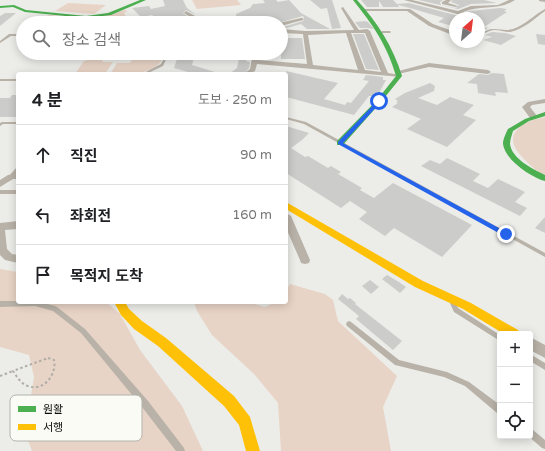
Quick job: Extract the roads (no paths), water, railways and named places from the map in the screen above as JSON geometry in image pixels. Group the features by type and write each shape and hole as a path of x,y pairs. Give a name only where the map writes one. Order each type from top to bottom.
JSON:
{"street":[{"path":"94,16 109,14 142,0"},
{"path":"294,0 304,0"},
{"path":"355,0 386,32 399,74"},
{"path":"406,0 454,12"},
{"path":"439,0 448,1"},
{"path":"492,0 507,3"},
{"path":"460,12 477,6 499,6 513,0"},
{"path":"541,0 545,1"},
{"path":"448,1 444,3 468,9"},
{"path":"0,7 14,6 25,11 76,16"},
{"path":"343,8 357,31"},
{"path":"365,10 408,10 431,25 449,32"},
{"path":"186,12 193,16"},
{"path":"288,22 301,19"},
{"path":"348,31 362,71"},
{"path":"288,32 305,33 367,31 385,74"},
{"path":"305,33 310,66"},
{"path":"249,72 253,70 255,62 385,74 399,74 429,65 488,72"},
{"path":"340,143 379,101 399,74"},
{"path":"533,116 526,107 530,103 545,101"},
{"path":"545,114 533,116 520,122 510,130 507,144 510,153 536,175 545,178"},
{"path":"0,184 14,176"},
{"path":"288,212 419,284 467,306 509,331"},
{"path":"288,214 305,260"},
{"path":"16,225 0,227 2,251 10,257 16,258"},
{"path":"121,304 126,312 138,325 162,342 229,401 245,422 253,451"},
{"path":"533,345 545,352"}],"lane":[{"path":"485,32 492,28 509,31 524,24 545,10"},
{"path":"0,42 10,35 16,35"},
{"path":"148,72 162,65 164,60"},
{"path":"0,80 16,80"},
{"path":"288,119 305,123 545,255"},
{"path":"0,125 2,123 16,123"},
{"path":"0,192 16,192"},
{"path":"451,299 456,310 497,336"},
{"path":"0,304 16,304"},
{"path":"38,304 55,309 83,331 137,395"},
{"path":"349,324 397,363 445,374 467,384 497,408"},
{"path":"533,359 545,367"},
{"path":"142,400 181,451"},
{"path":"533,435 545,445"}]}
